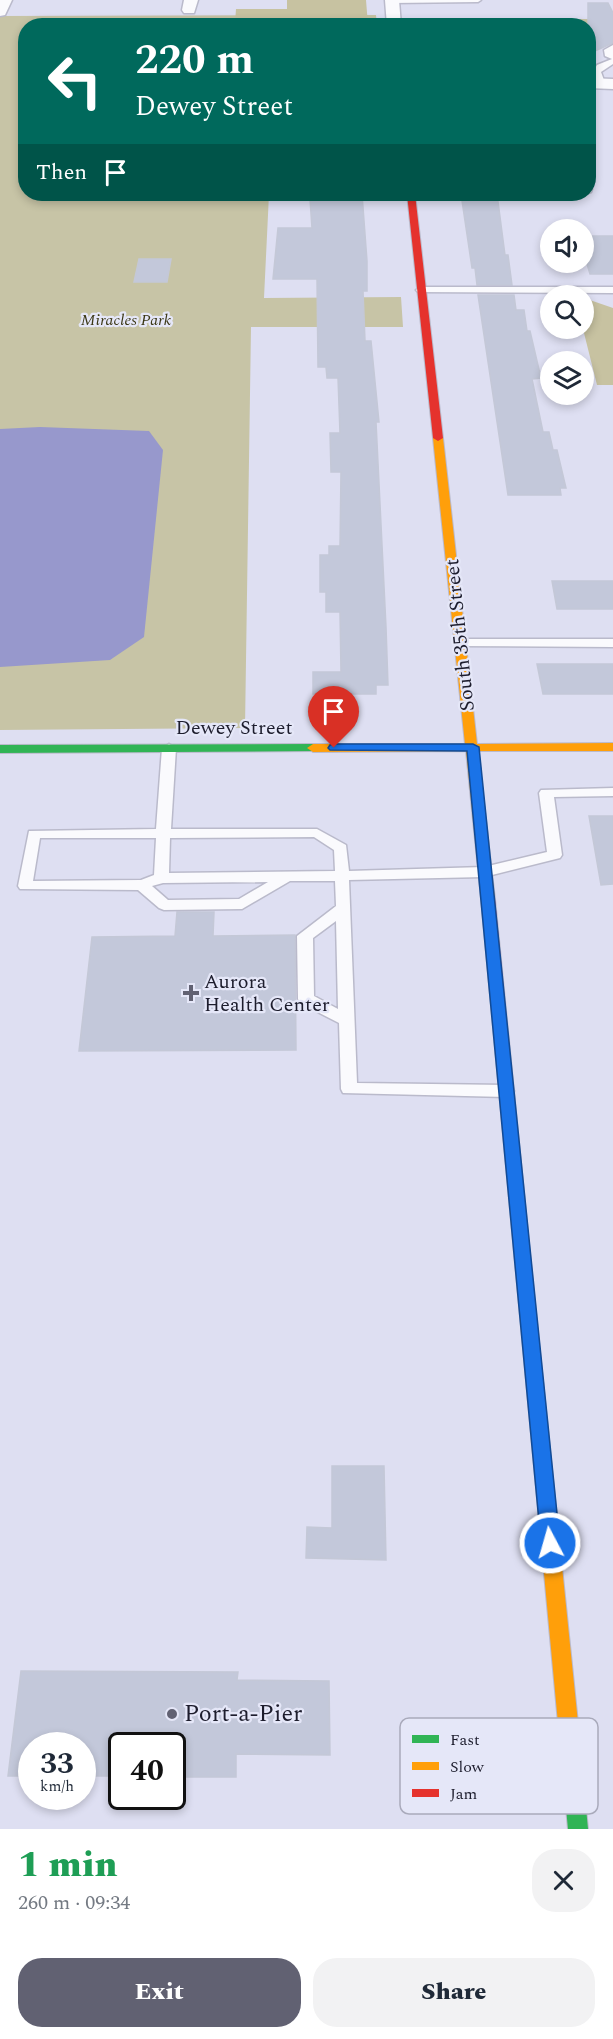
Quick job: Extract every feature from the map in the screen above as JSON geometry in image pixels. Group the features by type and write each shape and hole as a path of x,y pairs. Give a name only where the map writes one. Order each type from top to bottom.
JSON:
{"street":[{"path":"0,12 5,0"},
{"path":"392,0 393,18"},
{"name":"South 35th Street","path":"412,201 473,747 567,1718"},
{"name":"Dewey Street","path":"0,749 613,747"},
{"name":"South 35th Street","path":"577,1814 578,1829"}],"lane":[{"path":"392,0 478,0"},
{"path":"601,83 597,72 600,67 613,59 608,54 608,50 613,47"},
{"path":"422,290 613,290"},
{"path":"462,644 613,644"},
{"path":"160,878 169,748"},
{"path":"506,1091 349,1089 347,1020 343,908 342,876 341,848 317,833 34,834 25,886 142,885 160,878 342,876 484,872 555,855 546,793 613,792"},
{"path":"142,885 164,904 242,904 286,877"},
{"path":"343,908 305,936 306,999 347,1020"}],"green space":[{"name":"Miracles Park","path":"376,15 376,18 18,18 18,201 269,201 264,298 401,297 403,327 251,327 245,728 0,730 0,16"},
{"path":"596,19 613,19 596,24"}],"shaded area":[{"path":"287,0 366,0 367,18 235,18 236,9 287,9"},
{"path":"594,301 613,308 613,385 597,385 594,373 594,351 588,351 586,339 594,339"}],"water":[{"path":"40,427 149,431 163,450 144,637 110,660 0,667 0,429"}],"building":[{"path":"588,3 608,3 613,13 613,43 596,50 596,18 588,18"},
{"path":"310,201 363,201 367,261 367,291 363,291 365,341 371,341 379,422 376,422 388,685 376,685 376,694 313,694 313,672 341,672 340,612 326,612 326,592 320,592 320,555 329,555 329,546 340,546 341,472 331,472 330,433 340,433 338,378 327,378 326,367 318,367 317,279 273,279 278,228 312,228"},
{"path":"462,201 498,201 505,255 508,255 512,285 477,285 475,268 472,268"},
{"path":"594,236 613,236 613,274 590,274 594,273"},
{"path":"139,259 171,259 167,282 134,282"},
{"path":"478,295 514,295 516,310 524,310 527,331 530,331 540,374 540,378 532,379 543,432 549,432 553,450 557,450 566,488 560,488 561,495 508,495"},
{"path":"552,581 613,581 613,609 557,609"},
{"path":"537,664 613,664 613,694 543,694"},
{"path":"589,816 613,816 613,884 601,885"},
{"name":"Aurora Health Center","path":"177,912 214,912 213,936 295,935 296,1050 79,1051 92,937 175,936"},
{"path":"332,1466 384,1466 386,1560 306,1558 307,1527 332,1528"},
{"name":"Port-a-Pier","path":"21,1671 238,1672 237,1680 329,1681 330,1755 236,1754 236,1777 186,1777 186,1732 108,1732 108,1776 96,1776 96,1732 18,1732 18,1776 8,1776"}],"traffic: fast":[{"path":"0,749 313,748"},
{"path":"577,1814 578,1829"}],"traffic: slow":[{"path":"438,438 488,899"},
{"path":"313,748 613,747"},
{"path":"524,1274 568,1718"}],"traffic: jam":[{"path":"412,201 438,438"},
{"path":"488,899 524,1274"}],"place":[{"name":"Aurora Health Center","path":"191,993"},
{"name":"Port-a-Pier","path":"172,1714"}],"route":[{"path":"334,748 473,747 550,1543"}]}
